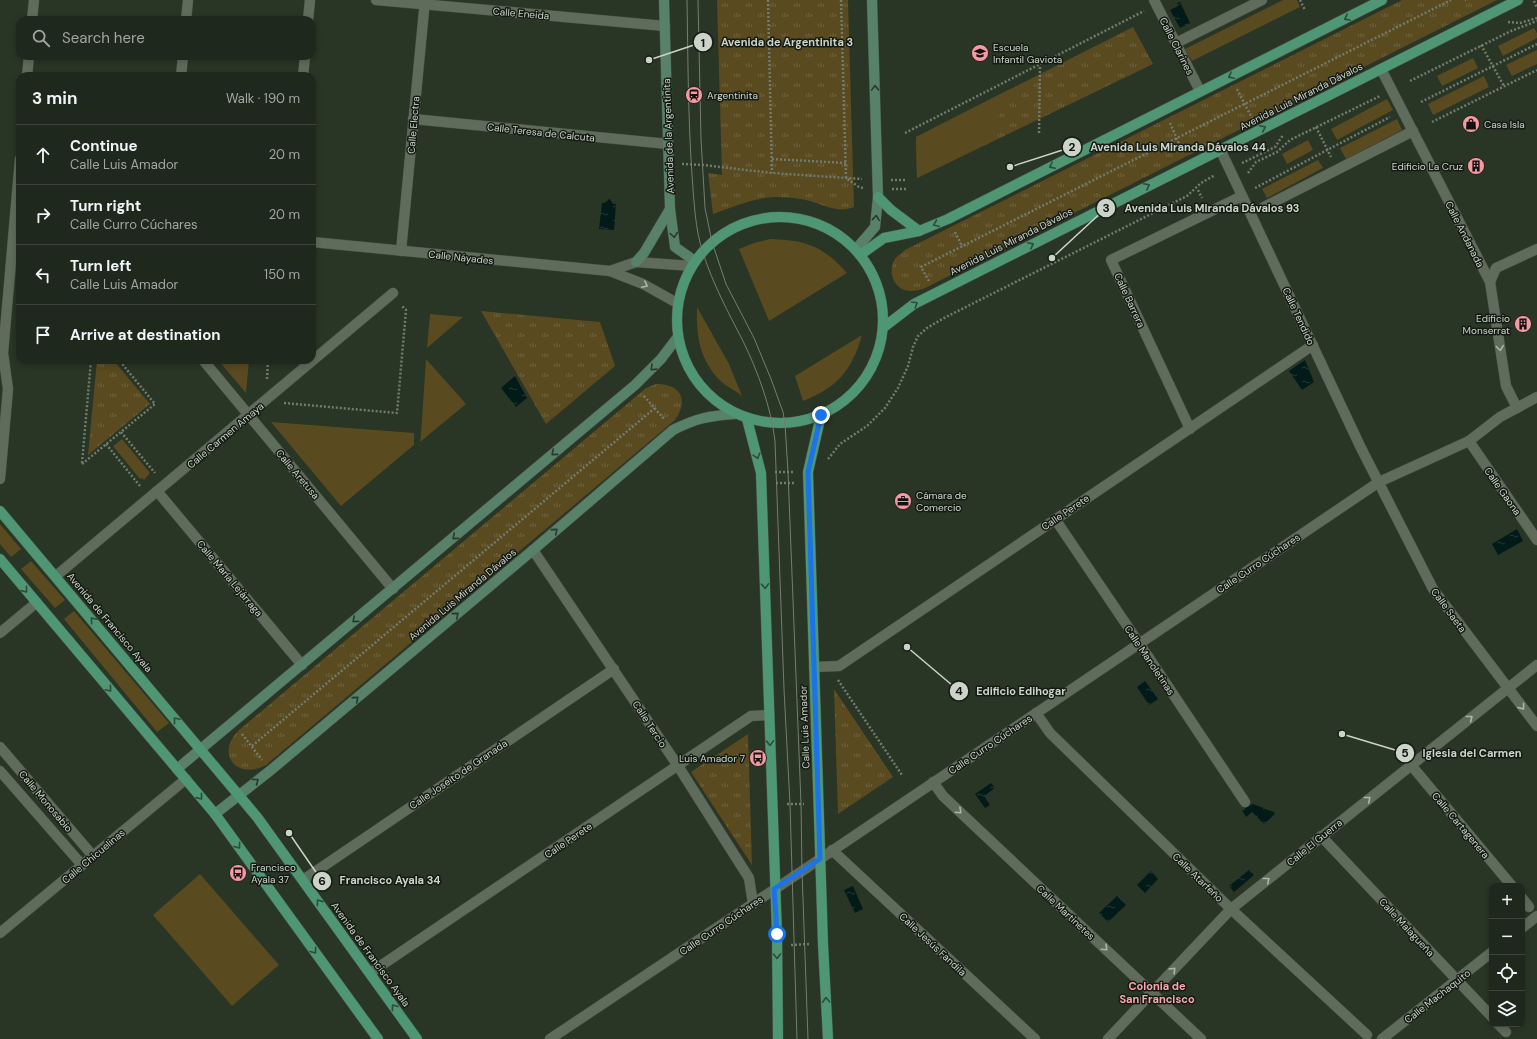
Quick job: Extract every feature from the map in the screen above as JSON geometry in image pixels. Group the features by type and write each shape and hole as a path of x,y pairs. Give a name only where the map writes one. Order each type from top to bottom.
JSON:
{"main road":[{"name":"Avenida de la Argentinita","path":"664,0 670,209 675,247 693,263"},
{"path":"858,252 875,228 878,197 872,0"},
{"path":"858,252 884,238 919,231 948,219 1382,0"},
{"name":"Avenida Luis Miranda Dávalos","path":"884,327 914,304 1518,0"},
{"path":"878,197 890,210 919,231"},
{"path":"636,262 644,253 670,209"},
{"path":"773,217 796,218 819,224 839,235 858,252 874,275 882,299 884,327 880,348 873,366 864,381 850,397 821,415 804,421 785,424 773,423 747,419 735,414 721,406 708,395 695,380 684,362 677,338 677,303 682,284 693,263 712,242 730,229 750,221 773,217"},
{"path":"177,769 202,750 635,385 661,359 677,338"},
{"name":"Avenida Luis Miranda Dávalos","path":"214,814 277,765 673,430 695,419 712,415 735,414"},
{"name":"Calle Luis Amador","path":"821,415 808,472 820,859 828,1039"},
{"path":"747,419 761,472 777,945 778,1039"},
{"name":"Avenida de Francisco Ayala","path":"0,510 257,817 417,1039"},
{"path":"0,559 214,814 378,1039"}],"street":[{"path":"32,16 34,0"},
{"path":"186,16 188,0"},
{"path":"308,16 310,0"},
{"name":"Calle Eneida","path":"376,0 424,2 665,26"},
{"path":"1176,43 1262,0"},
{"name":"Calle Electra","path":"401,251 424,2"},
{"name":"Calle Clarines","path":"1155,2 1200,91"},
{"path":"27,72 29,60"},
{"path":"181,72 183,60"},
{"path":"303,72 305,60"},
{"name":"Calle Andanada","path":"1381,69 1490,282 1506,386 1517,408"},
{"name":"Calle Teresa de Calcuta","path":"413,119 668,144"},
{"path":"1264,207 1413,131"},
{"name":"Calle Tendido","path":"1220,149 1361,448 1380,482"},
{"name":"Calle Barrera","path":"1190,429 1111,260 1242,196"},
{"path":"0,479 8,389 2,356 16,232"},
{"name":"Calle Náyades","path":"316,242 610,271 643,284 677,303"},
{"path":"1490,282 1496,268 1537,249"},
{"name":"Calle Náyades","path":"610,271 636,262 693,263"},
{"name":"Calle Carmen Amaya","path":"316,358 393,293"},
{"name":"Calle Perete","path":"814,667 839,666 1313,345"},
{"name":"Calle Aretusa","path":"206,364 392,589"},
{"name":"Calle Carmen Amaya","path":"56,576 309,364"},
{"name":"Calle Curro Cúchares","path":"550,1039 1380,482 1469,441 1500,417 1537,397"},
{"name":"Calle Gaona","path":"1469,441 1537,540"},
{"name":"Calle Saeta","path":"1380,482 1433,589 1537,726"},
{"name":"Calle María Lejárraga","path":"157,491 302,665"},
{"name":"Calle Manoletinas","path":"1054,519 1245,802"},
{"name":"Calle Tercio","path":"533,550 678,766 750,878 753,904"},
{"path":"0,633 36,603"},
{"name":"Calle El Guerra","path":"1108,1039 1231,909 1537,665"},
{"name":"Calle Joseíto de Granada","path":"303,880 614,670"},
{"name":"Calle Atarfeño","path":"1036,713 1050,733 1231,909 1366,1035"},
{"name":"Calle Perete","path":"370,973 751,716 769,715"},
{"name":"Calle Monosabio","path":"0,747 93,856"},
{"name":"Calle Cartagenera","path":"1411,765 1509,883"},
{"name":"Calle Monosabio","path":"0,771 82,866"},
{"name":"Calle Chicuelinas","path":"1,930 82,866 186,779"},
{"name":"Calle Martinetes","path":"933,782 943,796 1200,1039"},
{"name":"Calle Malagueña","path":"1321,836 1489,1014"},
{"name":"Calle Jesús Fandila","path":"832,850 1035,1039"},
{"path":"1525,902 1529,907"},
{"path":"1525,926 1537,916"},
{"name":"Calle Machaquito","path":"1382,1039 1489,954"},
{"path":"1501,1027 1506,1032"}],"path":[{"path":"768,0 772,173"},
{"path":"841,0 846,178"},
{"path":"1300,0 1305,10"},
{"path":"931,285 922,266 1451,0"},
{"path":"1534,1 1537,8"},
{"path":"905,133 1040,65 1155,2"},
{"path":"1505,22 1520,23 1537,18"},
{"path":"1410,81 1511,30 1537,21"},
{"path":"1420,102 1537,44"},
{"path":"1482,45 1504,86"},
{"path":"1039,133 1040,65"},
{"path":"1432,122 1537,70"},
{"path":"1235,84 1254,122"},
{"path":"1247,175 1256,162 1277,152 1290,140 1384,94"},
{"path":"1254,189 1395,115"},
{"path":"1167,118 1177,137 1184,157"},
{"path":"1316,127 1338,170"},
{"path":"826,464 828,457 840,444 867,426 885,408 898,388 908,366 913,347 918,336 927,328 1186,196 1201,183 1229,167 1275,147 1285,132"},
{"path":"772,159 846,163"},
{"path":"678,164 703,165 772,173 864,179"},
{"path":"846,178 859,187"},
{"path":"887,180 907,180"},
{"path":"1198,190 1202,198"},
{"path":"952,227 962,246"},
{"path":"284,403 397,413 406,310 401,305"},
{"path":"91,364 82,464 155,404 122,364"},
{"path":"266,380 268,364"},
{"path":"641,392 669,425"},
{"path":"252,746 655,408"},
{"path":"121,432 156,474"},
{"path":"106,444 141,486"},
{"path":"776,472 795,472"},
{"path":"769,483 801,482"},
{"path":"829,666 902,775"},
{"path":"239,730 266,765"},
{"path":"784,804 806,804"},
{"path":"789,945 816,944"}],"green space":[{"path":"717,0 848,0 854,207 848,209 836,209 802,199 775,197 751,201 713,214 708,173 722,175"},
{"path":"1283,0 1297,0 1300,7 1192,61 1185,49"},
{"path":"1402,0 1497,0 923,289 912,291 905,290 896,284 892,275 893,264 896,258 905,250"},
{"path":"1133,27 1153,64 917,178 916,137"},
{"path":"1534,28 1537,33 1537,38 1503,56 1498,46"},
{"path":"1537,50 1537,64 1512,76 1506,65"},
{"path":"1473,58 1478,68 1442,86 1437,76"},
{"path":"1484,76 1489,87 1433,115 1428,104"},
{"path":"1012,88 1000,108 997,127 986,144 917,178 916,137"},
{"path":"1387,99 1393,110 1337,140 1331,129"},
{"path":"1397,119 1402,130 1346,159 1340,148"},
{"path":"1308,140 1313,150 1287,164 1282,154"},
{"path":"1318,160 1323,168 1267,198 1262,189"},
{"path":"770,239 794,241 813,246 830,256 847,273 769,321 739,249"},
{"path":"697,307 729,364 742,396 724,384 716,376 705,358 701,349 697,329"},
{"path":"481,311 600,322 615,366 546,424"},
{"path":"430,314 463,317 427,348"},
{"path":"862,335 853,358 842,376 826,390 803,401 795,376"},
{"path":"426,359 466,404 420,442 421,434"},
{"path":"97,364 116,364 150,404 88,455"},
{"path":"221,364 249,364 246,393"},
{"path":"656,384 671,387 677,390 680,394 682,400 681,406 675,420 266,765 255,769 246,770 238,767 232,762 229,755 229,747 232,739 239,730 646,388"},
{"path":"271,422 414,433 414,445 341,506"},
{"path":"122,439 150,473 144,480 142,478 140,479 113,446"},
{"path":"0,524 21,549 11,557 0,544"},
{"path":"31,561 65,600 55,608 21,569"},
{"path":"74,611 169,723 157,732 64,619"},
{"path":"834,689 893,777 838,814"},
{"path":"748,734 752,865 691,772"},
{"path":"200,874 279,965 232,1006 153,915"}],"water":[{"path":"1180,2 1190,23 1180,28 1170,10 1178,6 1177,3"},
{"path":"610,199 613,204 616,204 614,230 599,229 602,203 605,203"},
{"path":"1305,360 1314,382 1302,390 1289,371"},
{"path":"515,376 527,398 516,407 501,388"},
{"path":"1517,529 1523,541 1498,555 1492,544"},
{"path":"1145,681 1158,699 1149,705 1137,687"},
{"path":"991,783 995,788 984,796 990,805 985,808 975,794"},
{"path":"1253,804 1274,812 1275,814 1264,824 1252,812 1246,817 1242,810"},
{"path":"1249,870 1254,875 1234,892 1229,886"},
{"path":"1151,871 1158,879 1145,893 1137,885"},
{"path":"853,886 863,909 855,913 844,890"},
{"path":"1117,896 1126,905 1108,922 1099,913"}],"tram line":[{"path":"687,0 688,88 691,153 694,205 698,234 711,276 749,353 759,377 767,403 775,441 784,689 790,804 797,1039"},
{"path":"698,0 701,139 705,208 712,242 726,284 754,338 783,412 785,424 801,804 808,1039"}],"place":[{"name":"Escuela Infantil Gaviota","path":"980,53"},
{"name":"Avenida de Argentinita 3","path":"649,60"},
{"name":"Argentinita","path":"694,95"},
{"name":"Casa Isla","path":"1471,124"},
{"name":"Edificio La Cruz","path":"1476,166"},
{"name":"Avenida Luis Miranda Dávalos 44","path":"1010,167"},
{"name":"Avenida Luis Miranda Dávalos 93","path":"1052,258"},
{"name":"Edificio Monserrat","path":"1523,324"},
{"name":"Cámara de Comercio","path":"903,501"},
{"name":"Edificio Edihogar","path":"907,647"},
{"name":"Iglesia del Carmen","path":"1342,734"},
{"name":"Luis Amador 7","path":"758,758"},
{"name":"Francisco Ayala 34","path":"289,833"},
{"name":"Francisco Ayala 37","path":"238,873"}],"district":[{"name":"Colonia de San Francisco","path":"1157,992"}],"route":[{"path":"777,934 774,889 820,859 808,472 821,415"}]}
